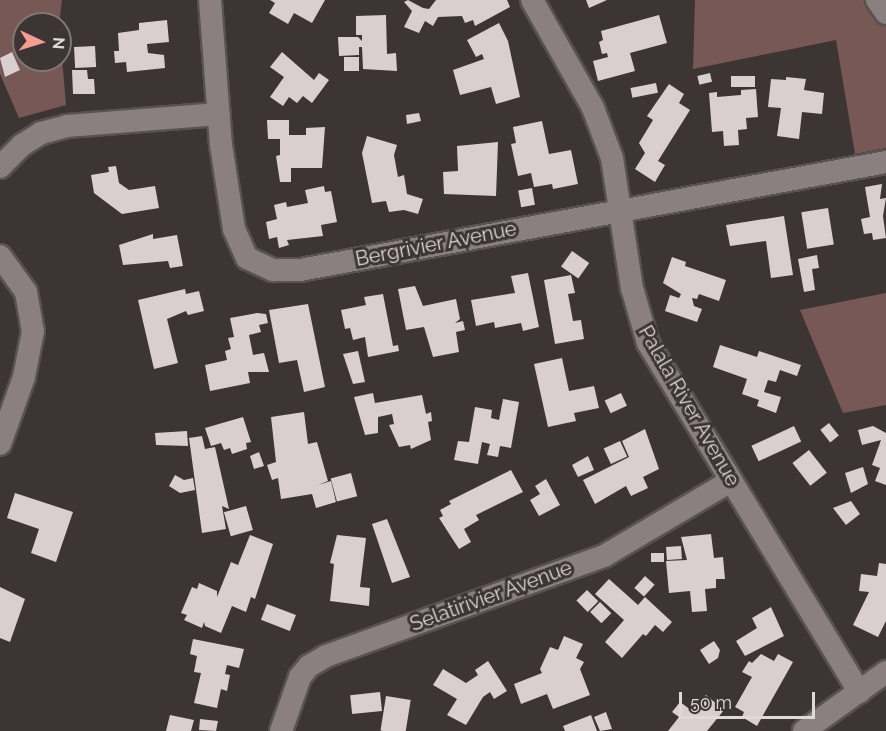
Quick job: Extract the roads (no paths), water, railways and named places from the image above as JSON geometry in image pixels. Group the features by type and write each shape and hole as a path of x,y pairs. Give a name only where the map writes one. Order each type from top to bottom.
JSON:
{"street":[{"name":"Bergrivier Avenue","path":"210,0 219,114 230,206 240,245 247,258 273,270 300,270 886,162"},
{"name":"Palala River Avenue","path":"532,0 593,108 612,158 618,210 636,306 648,343 859,692"},
{"path":"877,0 886,13"},
{"path":"0,167 22,145 41,133 66,126 219,114"},
{"path":"0,256 26,292 33,331 24,377 0,444"},
{"name":"Selatirivier Avenue","path":"281,731 300,677 309,666 326,656 604,556 731,481"},
{"path":"804,731 886,672"}]}
